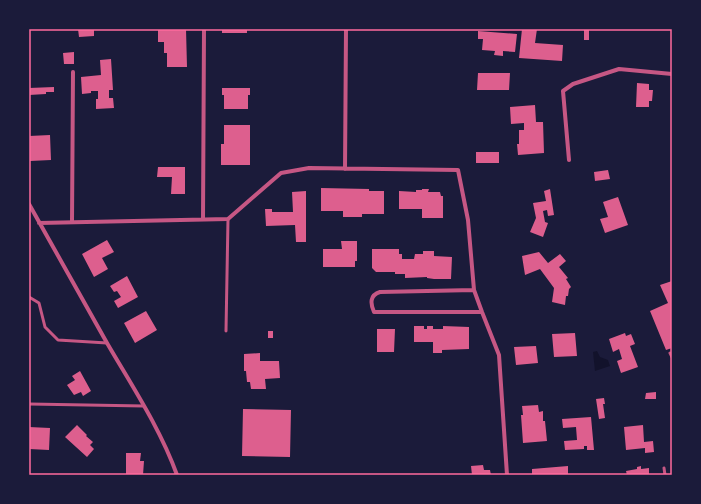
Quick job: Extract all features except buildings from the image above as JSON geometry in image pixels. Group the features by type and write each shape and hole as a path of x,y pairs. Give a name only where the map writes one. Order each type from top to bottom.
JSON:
{"street":[{"path":"203,219 204,29"},
{"path":"345,169 346,29"},
{"path":"569,160 563,91 574,84 619,69 672,74"},
{"path":"72,222 73,72"},
{"path":"39,223 228,219 281,173 309,168 458,170 468,220 474,290 498,355 508,475"},
{"path":"29,204 144,406 171,458 177,475"},
{"path":"474,290 380,292 375,293 372,297 371,306 374,312 482,312"}],"lane":[{"path":"226,331 228,219"},
{"path":"29,297 39,303 45,327 58,340 107,343"},
{"path":"29,404 144,406"},
{"path":"664,468 665,475"}],"shaded area":[{"path":"597,351 600,357 608,360 610,366 595,371 593,352"}]}
